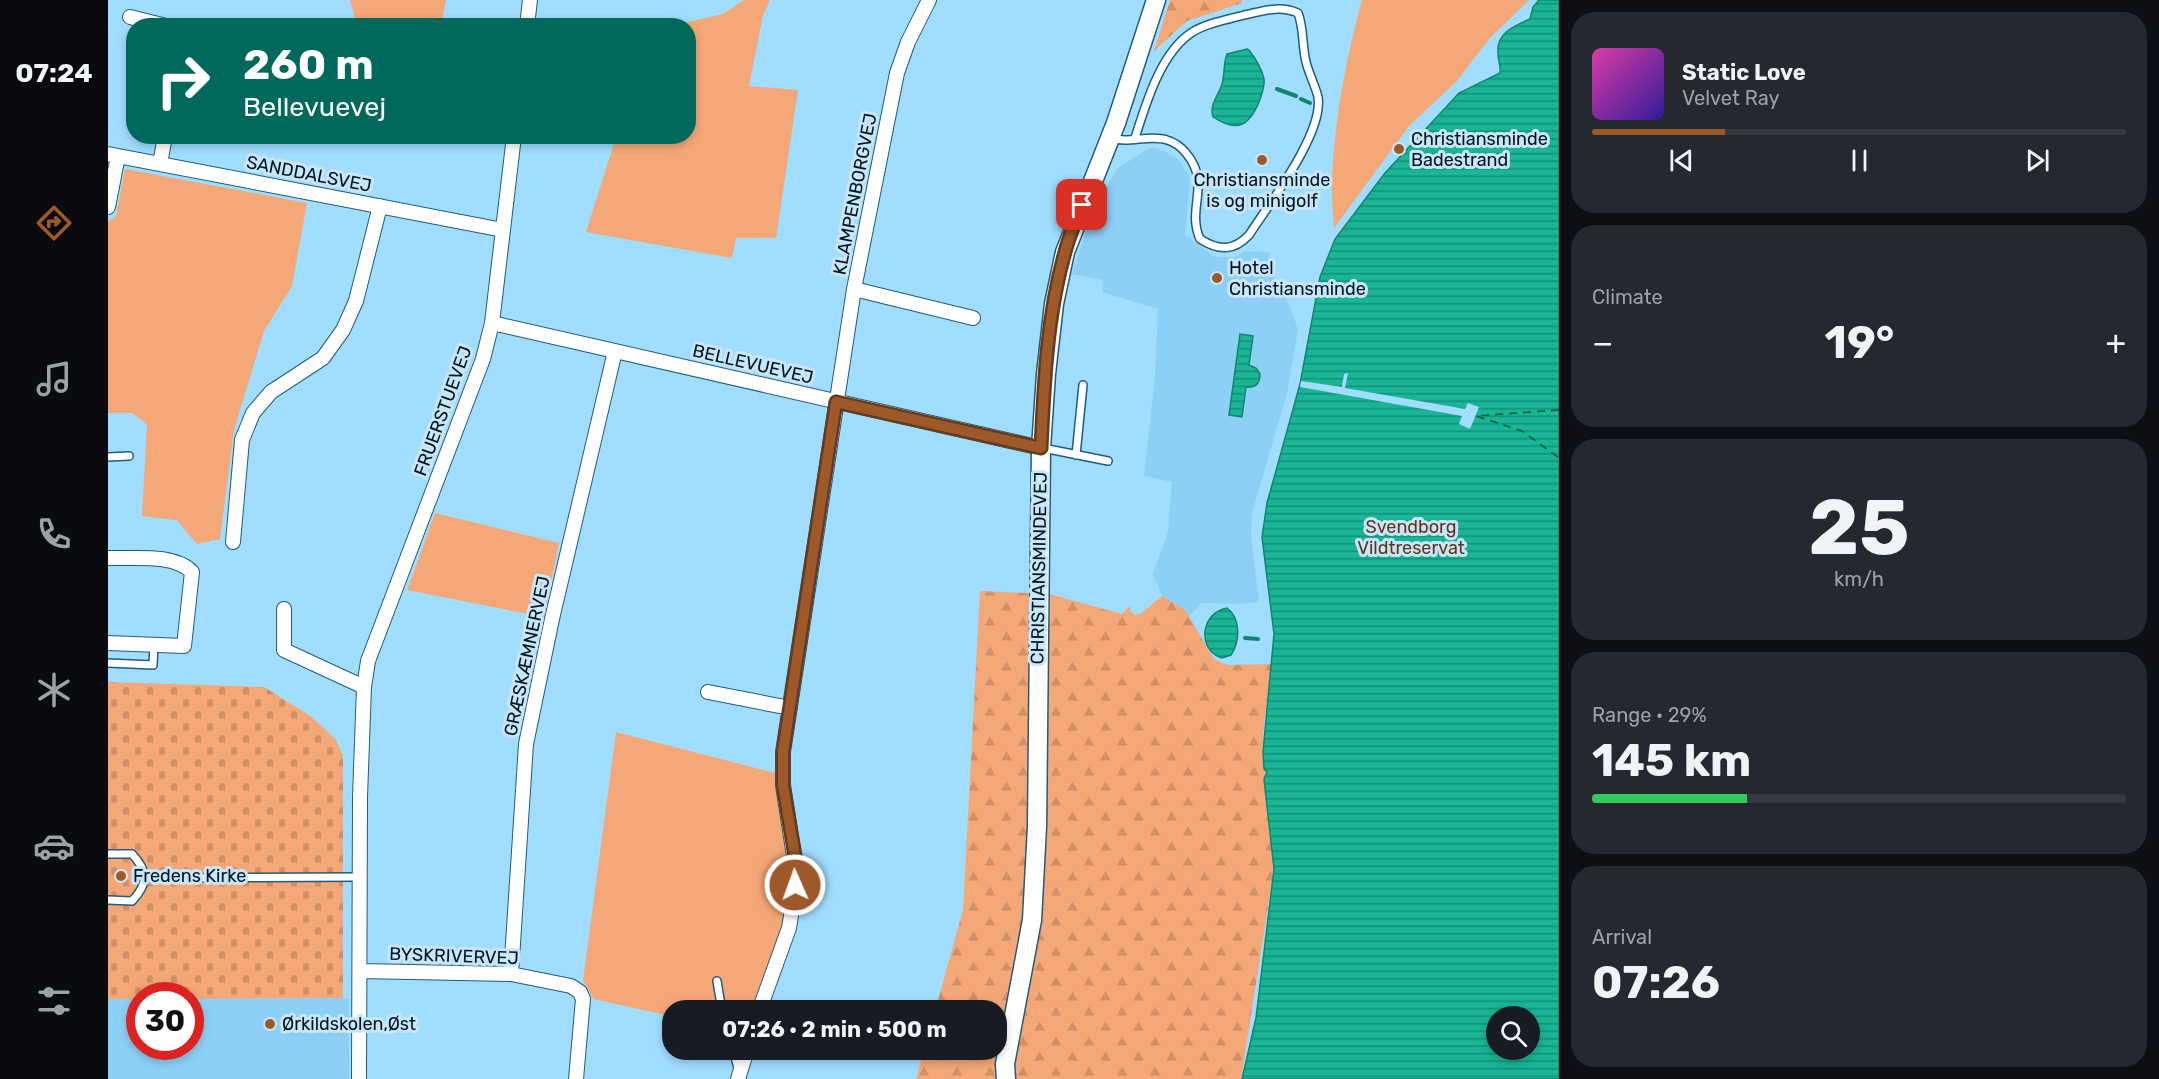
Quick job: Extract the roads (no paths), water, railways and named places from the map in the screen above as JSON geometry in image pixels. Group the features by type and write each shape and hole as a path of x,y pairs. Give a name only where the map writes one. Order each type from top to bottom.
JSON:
{"street":[{"path":"528,18 530,0"},
{"name":"KLAMPENBORGVEJ","path":"763,1000 789,928 794,897 795,856 783,785 783,752 854,289 897,74 908,42 929,0"},
{"name":"CHRISTIANSMINDEVEJ","path":"1006,1079 1005,1064 1032,920 1037,826 1041,448 1047,364 1061,267 1072,231 1111,137 1156,0"},
{"path":"130,17 134,18"},
{"path":"160,164 164,144"},
{"name":"FRUERSTUEVEJ","path":"359,1079 359,877 364,687 368,661 483,359 492,322 513,144"},
{"path":"108,207 113,155"},
{"name":"SANDDALSVEJ","path":"113,155 503,230"},
{"path":"233,542 242,440 253,413 271,392 323,358 343,330 356,301 380,206"},
{"path":"854,289 973,318"},
{"name":"BELLEVUEVEJ","path":"492,322 1041,448"},
{"name":"GRÆSKÆMNERVEJ","path":"511,974 526,744 552,619 615,351"},
{"path":"108,558 173,560 185,565 192,572 184,646 108,643"},
{"path":"284,609 284,650 364,687"},
{"path":"708,692 790,708"},
{"name":"BYSKRIVERVEJ","path":"360,971 511,974 571,986 580,992 583,999 576,1079"},
{"path":"739,1076 744,1060"}],"lane":[{"path":"1111,137 1121,140 1158,138 1169,140 1183,149 1198,172 1196,222 1200,239 1215,246 1231,248 1242,243 1304,150 1315,126 1318,98 1306,62 1302,25 1298,13 1288,8 1275,8 1210,24 1191,33 1176,47 1166,62 1148,99 1135,138"},
{"path":"1076,455 1083,385"},
{"path":"1041,448 1108,461"},
{"path":"108,457 129,456"},
{"path":"108,663 153,665 154,645"},
{"path":"108,854 132,854 142,864 145,878 141,891 132,901 108,900"},
{"path":"145,878 359,877"},
{"path":"717,981 720,1000"},
{"path":"735,1060 739,1076"}],"waterway":[{"path":"1277,89 1296,96"},
{"path":"1301,99 1310,103"},
{"path":"1245,638 1258,639"}],"place":[{"name":"Christiansminde Badestrand","path":"1399,149"},
{"name":"Christiansminde is og minigolf","path":"1262,160"},
{"name":"Hotel Christiansminde","path":"1217,278"},
{"name":"Fredens Kirke","path":"121,876"},
{"name":"Ørkildskolen,Øst","path":"270,1024"}],"park label":[{"name":"Svendborg Vildtreservat","path":"1411,537"}]}
